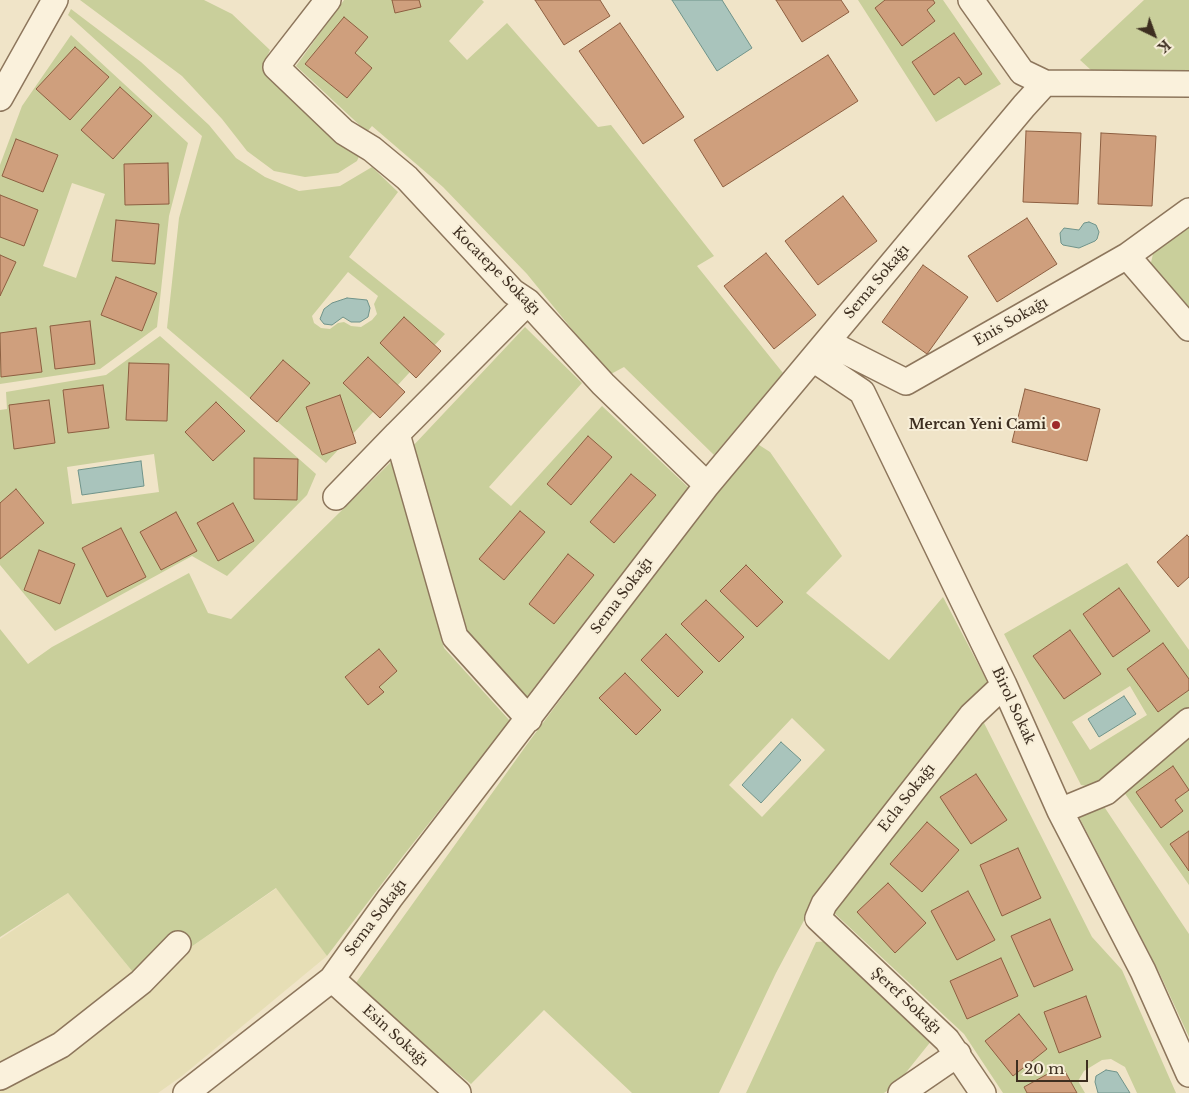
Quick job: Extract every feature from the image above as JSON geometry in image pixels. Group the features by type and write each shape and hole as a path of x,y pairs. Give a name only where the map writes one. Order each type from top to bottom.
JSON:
{"street":[{"path":"0,98 55,0"},
{"name":"Kocatepe Sokağı","path":"328,0 276,68 344,132 372,148 407,178 513,292 528,302 603,384 707,485"},
{"path":"971,0 1022,72 1045,83 1189,84"},
{"name":"Sema Sokağı","path":"186,1093 332,979 390,898 707,485 1045,83"},
{"name":"Enis Sokağı","path":"820,351 906,382 1127,256 1189,211"},
{"path":"1127,256 1189,328"},
{"path":"336,497 528,302"},
{"name":"Birol Sokak","path":"820,351 862,392 1004,686 1060,811 1143,971 1189,1074"},
{"path":"397,434 455,637 529,719"},
{"name":"Ecla Sokağı","path":"818,918 824,904 972,715 1004,686"},
{"path":"1060,811 1106,792 1189,722"},
{"name":"Şeref Sokağı","path":"818,918 947,1040 983,1093"},
{"path":"0,1077 61,1045 141,982 178,944"},
{"name":"Esin Sokağı","path":"332,979 458,1093"},
{"path":"901,1093 958,1054"}],"shaded area":[{"path":"277,888 327,956 182,1076 158,1093 0,1093 0,939 68,893 146,988 181,954"}],"green space":[{"path":"80,0 204,0 232,14 270,50 264,63 272,74 361,152 357,161 338,173 305,177 274,171 247,151 222,119 182,76"},
{"path":"344,0 482,0 484,2 449,41 467,60 507,23 598,127 611,125 714,256 697,266 783,373 714,455 624,367 609,375 527,274 443,187 372,126 367,132 296,66"},
{"path":"858,0 943,0 1001,84 936,122"},
{"path":"1144,0 1189,0 1189,71 1091,70 1080,60"},
{"path":"71,9 141,62 209,125 236,158 265,177 299,191 340,186 372,167 398,192 349,257 445,334 326,463 167,328 179,218 202,136 68,15","holes":["348,272 378,296 374,304 377,314 372,320 361,327 351,326 344,322 338,323 330,329 321,328 314,323 312,316"]},
{"path":"71,35 188,143 169,216 157,327 100,369 0,384 0,165 22,106","holes":["72,183 105,194 76,278 43,266"]},
{"path":"1189,221 1189,313 1150,267 1155,245"},
{"path":"525,327 582,383 489,487 511,506 602,406 689,488 526,698 468,635 411,448"},
{"path":"160,336 316,474 307,495 227,576 192,556 55,631 0,565 0,410 7,409 6,392 106,375","holes":["154,454 159,492 72,504 67,467"]},
{"path":"756,443 770,452 842,556 806,593 889,660 943,597 988,683 817,896 776,973 719,1093 632,1093 544,1010 471,1084 353,987 528,743 706,504","holes":["792,718 825,750 762,817 729,785"]},
{"path":"392,461 444,648 510,721 327,956 276,888 181,954 146,988 68,893 0,937 0,629 28,664 52,647 189,573 208,613 231,619"},
{"path":"1127,563 1189,650 1189,709 1093,787 1081,785 1004,634","holes":["1130,686 1147,715 1090,750 1072,722"]},
{"path":"983,721 1092,937 1122,970 1176,1093 1137,1093 1125,1067 1111,1059 1102,1060 1084,1071 1078,1081 1085,1093 1003,1093 964,1034 832,911"},
{"path":"1189,731 1189,885 1121,788"},
{"path":"1103,805 1189,934 1189,1037 1159,972 1079,817"},
{"path":"828,941 932,1040 896,1085 884,1093 746,1093 816,942"}],"water":[{"path":"672,0 722,0 752,48 717,71"},
{"path":"1089,222 1096,225 1099,232 1095,241 1079,248 1061,243 1060,233 1064,228 1079,230 1084,223"},
{"path":"347,298 367,300 370,308 368,317 360,322 351,322 343,317 332,325 324,324 320,319 324,309 332,303"},
{"path":"141,461 144,486 82,495 78,470"},
{"path":"1124,696 1136,714 1099,737 1088,719"},
{"path":"781,742 801,760 761,803 742,785"},
{"path":"1106,1070 1117,1072 1130,1093 1098,1093 1095,1082 1096,1076"}],"building":[{"path":"392,0 419,0 421,7 395,13"},
{"path":"535,0 600,0 610,16 564,45"},
{"path":"776,0 841,0 849,12 802,42"},
{"path":"885,0 933,0 935,3 927,10 935,21 902,46 875,8"},
{"path":"344,17 368,37 355,53 372,68 347,98 305,64"},
{"path":"620,23 684,117 643,144 579,51"},
{"path":"954,33 982,74 965,85 959,77 934,95 912,62"},
{"path":"75,47 109,77 70,120 36,89"},
{"path":"828,55 858,101 723,187 694,140"},
{"path":"120,87 152,116 113,159 81,130"},
{"path":"1026,131 1081,133 1078,204 1023,202"},
{"path":"1101,133 1156,136 1152,206 1098,204"},
{"path":"16,139 58,155 43,192 2,176"},
{"path":"168,163 169,204 125,205 124,164"},
{"path":"0,195 38,210 24,246 0,237"},
{"path":"843,196 877,241 818,285 785,241"},
{"path":"1027,218 1057,264 997,302 968,256"},
{"path":"116,220 159,224 155,264 112,261"},
{"path":"766,253 816,315 774,349 724,286"},
{"path":"0,255 16,262 0,296"},
{"path":"923,265 968,297 927,354 882,322"},
{"path":"116,277 157,293 142,331 101,315"},
{"path":"404,317 441,351 416,378 380,343"},
{"path":"90,321 95,364 55,369 50,326"},
{"path":"36,328 42,372 1,377 0,333"},
{"path":"368,357 405,392 380,418 343,383"},
{"path":"283,360 310,383 277,422 250,398"},
{"path":"129,363 169,364 167,421 126,420"},
{"path":"103,385 109,428 68,433 63,390"},
{"name":"Mercan Yeni Cami","path":"1025,389 1100,409 1087,461 1012,442"},
{"path":"340,395 356,443 322,455 306,407"},
{"path":"49,400 55,443 14,449 9,405"},
{"path":"216,402 245,431 213,461 185,432"},
{"path":"588,436 612,457 571,505 547,484"},
{"path":"254,458 298,459 297,500 254,499"},
{"path":"631,474 656,495 614,543 590,522"},
{"path":"16,489 44,523 0,559 0,503"},
{"path":"233,503 254,541 218,561 197,523"},
{"path":"520,511 545,532 504,580 479,559"},
{"path":"176,512 197,551 161,570 140,532"},
{"path":"121,528 146,577 107,597 82,548"},
{"path":"1187,535 1189,537 1189,577 1178,587 1157,562"},
{"path":"39,550 75,564 60,604 24,590"},
{"path":"568,554 594,575 554,624 529,604"},
{"path":"746,565 783,602 757,627 720,591"},
{"path":"1119,588 1150,631 1113,657 1083,614"},
{"path":"706,600 744,637 719,662 681,624"},
{"path":"1070,630 1101,674 1064,699 1033,656"},
{"path":"666,634 703,672 678,697 641,660"},
{"path":"1163,643 1189,679 1189,690 1158,712 1127,669"},
{"path":"379,649 397,671 379,687 384,692 368,705 345,677"},
{"path":"625,673 661,710 636,735 599,698"},
{"path":"1173,766 1189,790 1175,800 1183,811 1161,828 1136,792"},
{"path":"976,774 1007,820 971,844 940,797"},
{"path":"927,822 959,850 922,892 890,864"},
{"path":"1189,831 1189,871 1170,844"},
{"path":"1018,848 1041,898 1002,916 980,865"},
{"path":"888,883 926,923 895,953 857,912"},
{"path":"968,891 995,940 957,960 931,911"},
{"path":"1050,919 1073,970 1034,987 1011,936"},
{"path":"1001,958 1018,996 967,1019 950,981"},
{"path":"1086,996 1101,1037 1059,1053 1044,1012"},
{"path":"1019,1014 1047,1049 1013,1076 985,1041"},
{"path":"1062,1066 1077,1093 1027,1093 1024,1087"}],"place":[{"name":"Mercan Yeni Cami","path":"1056,425"}]}
